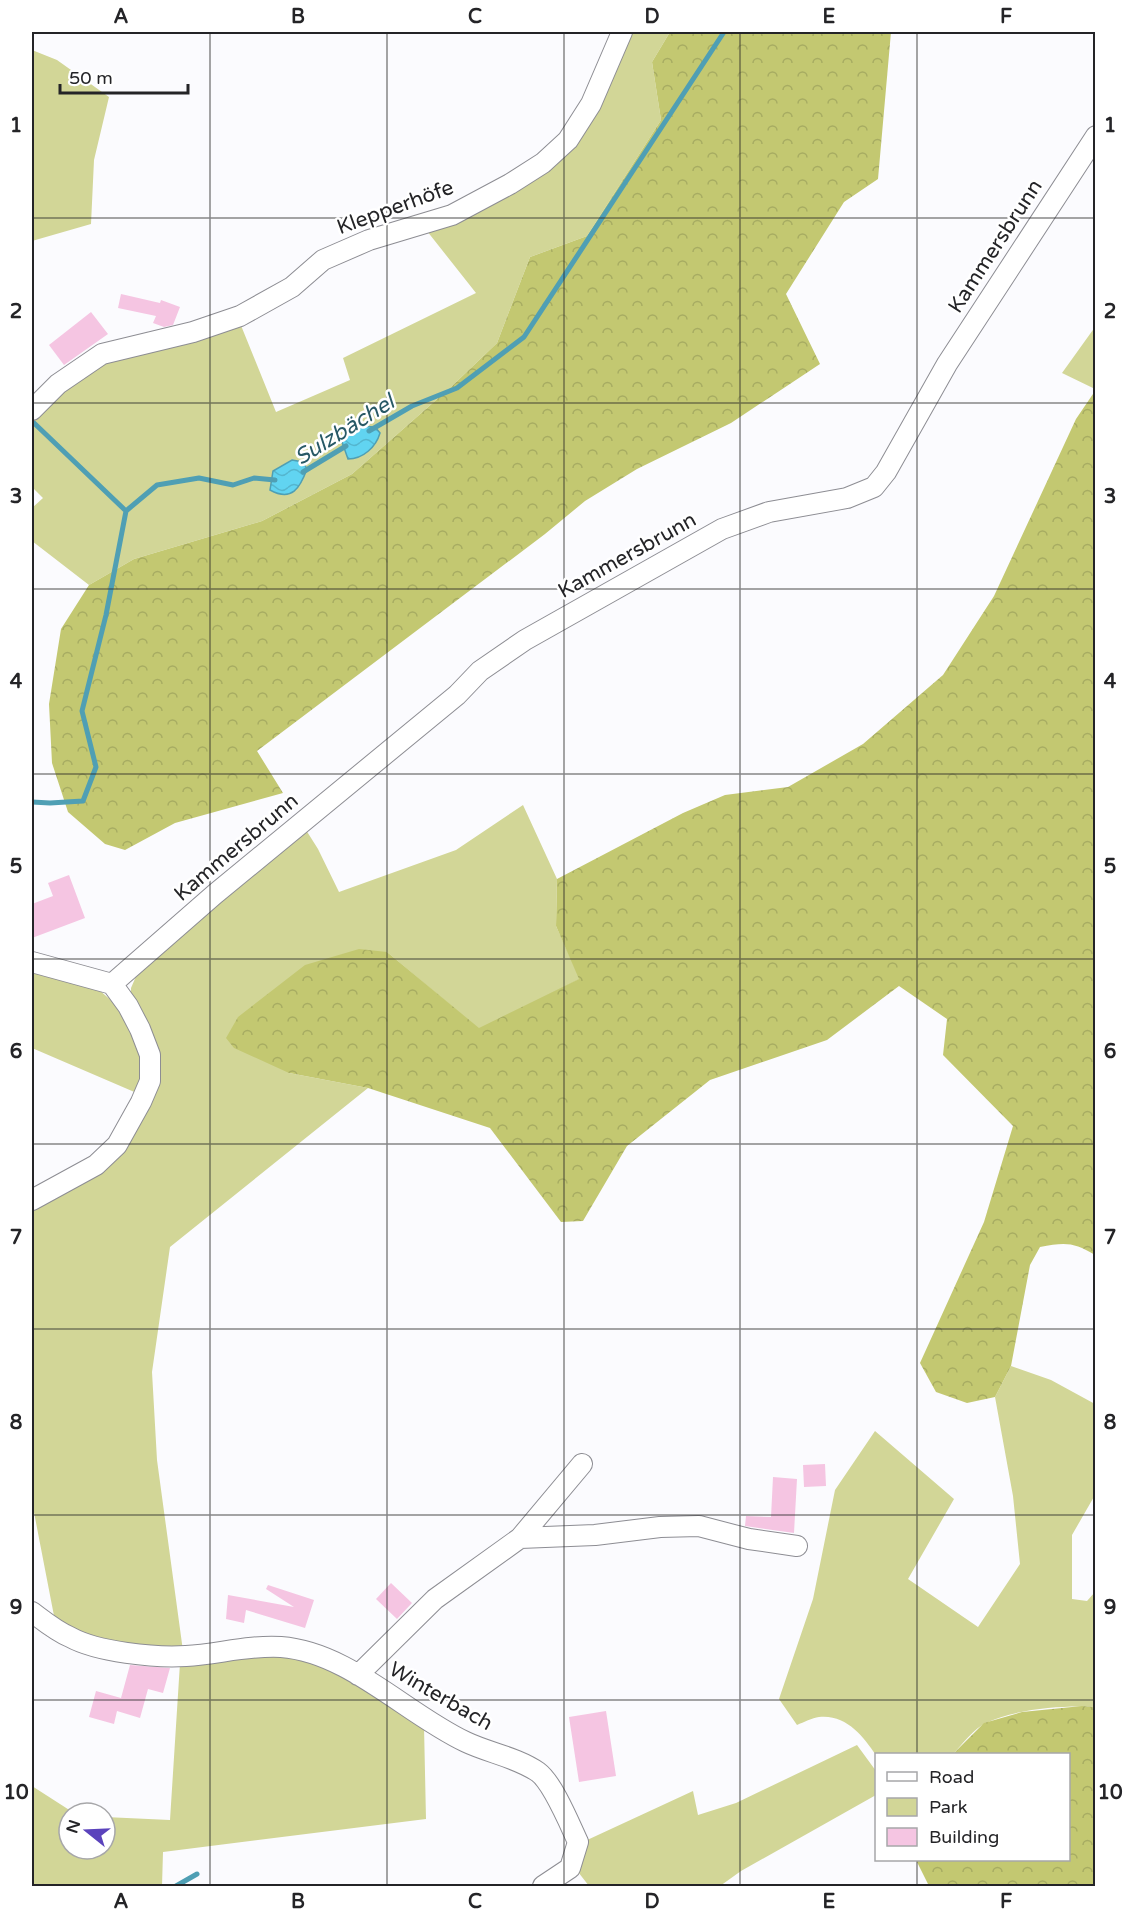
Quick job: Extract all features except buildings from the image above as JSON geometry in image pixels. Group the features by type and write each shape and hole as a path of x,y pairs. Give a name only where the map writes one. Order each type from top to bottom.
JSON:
{"street":[{"name":"Klepperhöfe","path":"32,410 58,384 102,354 193,332 240,316 292,287 323,260 369,240 452,214 510,184 543,163 568,140 591,104 622,32"},
{"name":"Kammersbrunn","path":"112,984 215,894 457,695 480,671 525,640 722,529 770,512 847,498 874,487 886,472 947,364 1095,136"},
{"path":"32,962 112,984 140,1029 150,1055 150,1081 117,1146 96,1166 32,1200"},
{"name":"Winterbach","path":"358,1675 435,1599 520,1538 582,1464"},
{"path":"520,1538 595,1535 660,1527 699,1526 749,1539 797,1546"},
{"name":"Winterbach","path":"32,1612 70,1638 94,1647 123,1653 184,1656 249,1647 283,1647 324,1657 358,1675 465,1742 524,1764 540,1773 562,1806 578,1842 570,1868 543,1887"}],"green space":[{"path":"630,32 670,32 652,62 661,120 587,236 530,257 497,343 352,474 262,521 134,559 89,585 32,541 32,508 43,498 32,487 32,416 108,356 240,323 276,412 350,380 343,358 476,293 427,231 547,169"},
{"path":"670,32 891,32 878,179 844,202 786,294 820,364 731,423 637,469 585,501 545,534 257,751 283,793 175,823 125,850 105,844 68,812 52,763 49,704 61,629 89,585 134,559 262,521 352,474 452,386 497,343 530,257 587,236 661,120 652,62"},
{"path":"32,50 57,60 109,97 94,160 91,224 32,241"},
{"path":"1095,327 1095,389 1062,373"},
{"path":"1095,391 1095,1255 1069,1244 1040,1247 1030,1265 1011,1366 995,1397 967,1403 936,1392 920,1363 984,1222 1013,1126 943,1055 947,1019 899,986 827,1040 710,1080 627,1146 583,1221 561,1222 490,1128 368,1088 289,1073 234,1048 226,1038 238,1017 305,965 359,949 387,952 479,1028 579,979 556,926 557,879 683,813 725,795 788,787 863,744 943,675 994,596 1076,419"},
{"path":"523,805 557,879 556,926 580,979 479,1029 387,952 289,1073 368,1088 170,1247 152,1372 157,1460 183,1651 98,1642 55,1621 32,1502 32,1210 100,1170 158,1059 153,1034 131,997 131,988 137,974 204,910 306,830 339,892 456,850"},
{"path":"32,967 98,989 121,1009 144,1053 139,1094 32,1048"},
{"path":"1011,1366 1051,1380 1095,1404 1095,1495 1072,1535 1072,1599 1087,1601 1095,1592 1095,1707 1040,1709 998,1718 977,1729 954,1753 875,1754 853,1728 837,1719 819,1717 797,1725 779,1699 813,1599 835,1490 875,1431 954,1499 908,1579 978,1627 1020,1564 1013,1496 995,1397"},
{"path":"249,1653 322,1661 424,1726 426,1819 163,1852 162,1886 32,1886 32,1786 57,1802 57,1861 117,1861 117,1818 170,1820 180,1663"},
{"path":"1082,1706 1095,1707 1095,1886 929,1886 916,1861 1070,1861 1070,1753 954,1753 984,1723 1022,1712"},
{"path":"857,1745 875,1770 875,1796 741,1871 720,1886 589,1886 575,1868 585,1841 693,1791 698,1815 736,1803"}],"water":[{"path":"357,426 375,427 380,433 368,451 359,457 348,459 341,439 345,433"},
{"path":"292,460 303,462 307,469 298,487 290,494 270,490 273,471"}],"waterway":[{"name":"Sulzbächel","path":"369,431 412,406 457,388 524,337 724,32"},
{"path":"34,423 126,511"},
{"name":"Sulzbächel","path":"303,472 346,446"},
{"name":"Sulzbächel","path":"32,802 83,801 96,767 82,711 106,615 126,511 157,485 199,478 233,485 254,478 275,480"},
{"name":"Winterbach","path":"176,1886 197,1874"}]}
